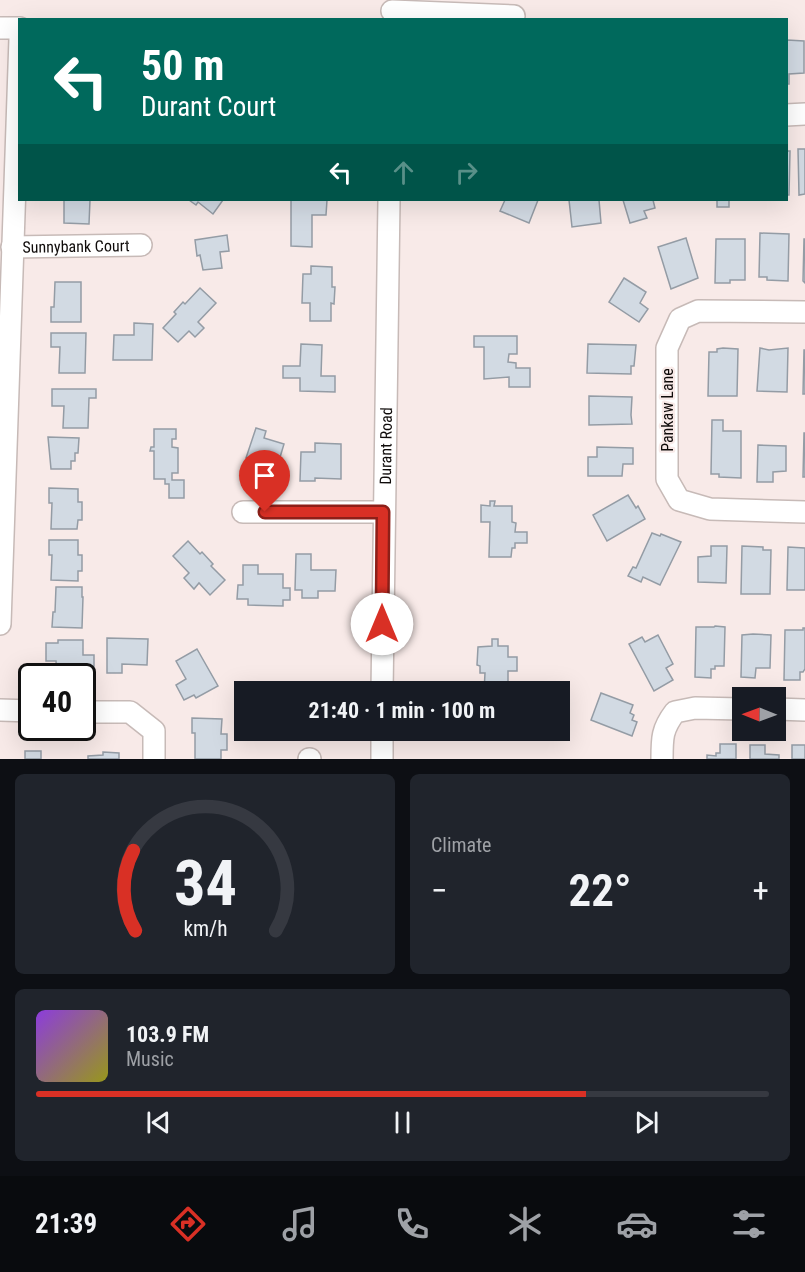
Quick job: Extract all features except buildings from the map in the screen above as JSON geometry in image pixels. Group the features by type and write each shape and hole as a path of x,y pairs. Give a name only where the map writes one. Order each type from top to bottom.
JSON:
{"street":[{"path":"392,10 514,12"},
{"path":"0,28 18,28"},
{"path":"0,624 18,90"},
{"path":"788,115 805,114"},
{"name":"Durant Road","path":"382,681 389,201"},
{"name":"Sunnybank Court","path":"12,247 141,244"},
{"name":"Pankaw Lane","path":"805,312 698,311 680,319 667,348 667,478 679,500 710,509 805,512"},
{"path":"243,512 383,512"},
{"path":"662,759 665,725 675,712 695,708 732,709"},
{"path":"786,709 805,710"},
{"path":"0,710 18,711"},
{"path":"96,712 130,712 154,731 154,759"},
{"path":"382,741 382,759"}],"route":[{"path":"265,512 383,512 382,624"}]}
